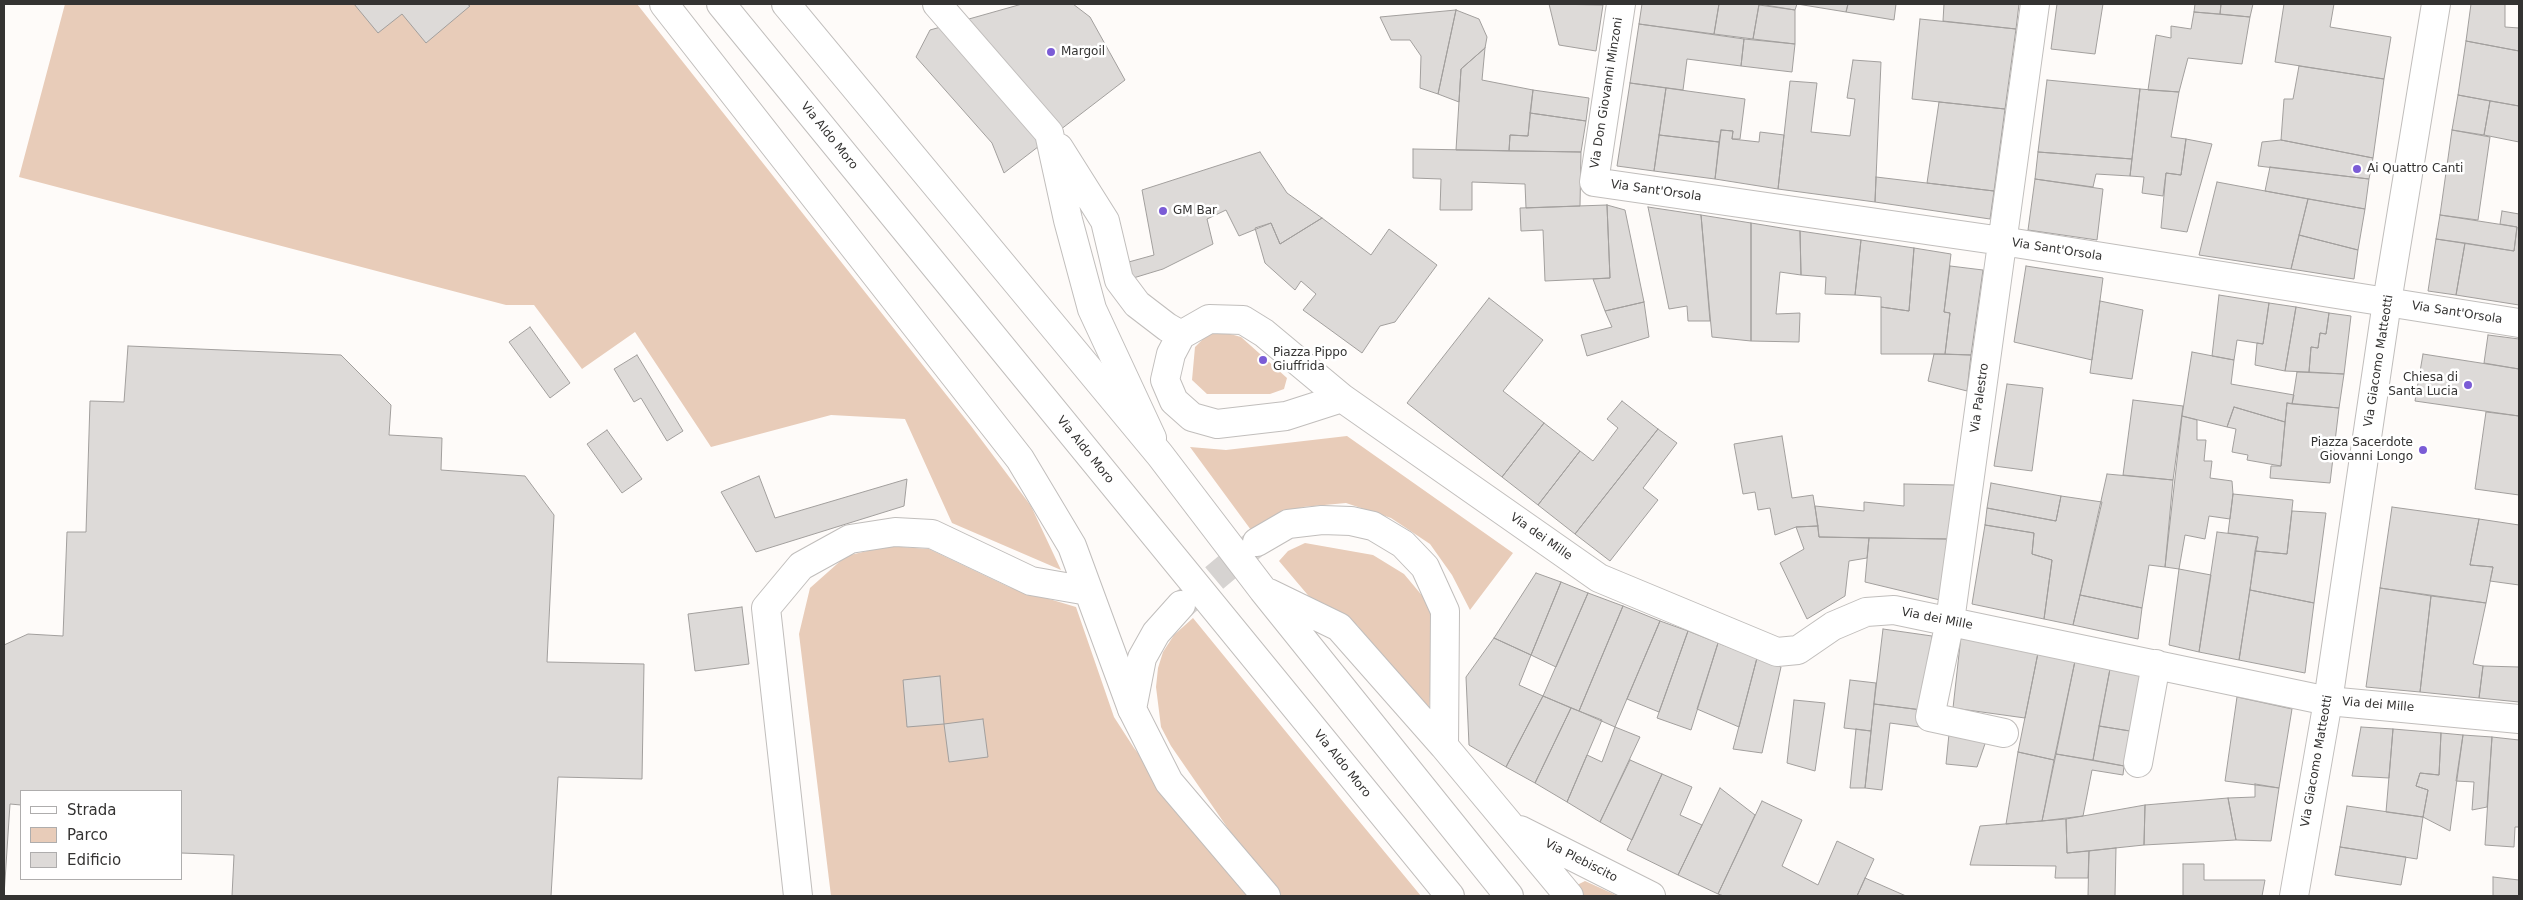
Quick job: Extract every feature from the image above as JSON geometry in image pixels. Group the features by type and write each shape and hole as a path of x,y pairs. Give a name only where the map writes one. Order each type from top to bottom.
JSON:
{"street":[{"path":"664,4 1020,459 1072,546 1132,709 1169,782 1266,896"},
{"name":"Via Aldo Moro","path":"721,4 1450,896"},
{"path":"786,4 1160,455 1263,590 1510,896"},
{"path":"938,4 1049,133 1105,221 1119,280 1137,304 1167,327 1181,335 1171,354 1165,380 1174,401 1192,417 1217,424 1352,406"},
{"name":"Via Don Giovanni Minzoni","path":"1594,182 1621,4"},
{"name":"Via Palestro","path":"2004,733 1930,717 1950,620 2035,4"},
{"name":"Via Giacomo Matteotti","path":"2294,896 2328,700 2387,302 2436,4"},
{"path":"1049,133 1068,220 1092,309 1160,455"},
{"name":"Via Sant'Orsola","path":"1594,182 2002,241 2519,323"},
{"name":"Via dei Mille","path":"1181,335 1209,319 1242,320 1264,333 1352,406 1599,578 1777,652 1798,650 1833,626 1866,612 1894,610 1950,620 2328,700 2519,719"},
{"path":"1257,542 1288,524 1322,520 1351,521 1372,526 1403,544 1425,566 1445,611 1444,746"},
{"path":"798,896 766,608 802,566 850,539 894,532 932,534 1031,580 1088,591"},
{"path":"1263,590 1339,628 1444,746 1570,896"},
{"path":"1132,709 1142,658 1156,633 1181,605"},
{"path":"2138,763 2156,664"},
{"name":"Via Plebiscito","path":"1512,826 1651,896"}],"green space":[{"path":"65,4 637,4 971,426 1031,506 1061,570 952,523 905,419 831,415 711,447 635,332 582,369 534,305 506,305 19,177"},
{"path":"1223,332 1241,337 1287,378 1284,389 1270,394 1207,394 1192,380 1195,347 1207,335"},
{"path":"1347,436 1513,553 1470,610 1452,575 1430,544 1391,518 1346,503 1303,507 1269,520 1251,530 1190,447 1226,450"},
{"path":"1305,543 1373,555 1404,574 1430,605 1433,633 1429,713 1357,625 1318,607 1279,561 1288,551"},
{"path":"888,546 929,549 1009,587 1076,607 1114,717 1134,748 1247,896 831,896 799,634 810,588 846,556"},
{"path":"1193,618 1421,896 1281,896 1258,872 1171,746 1161,727 1156,687 1158,668 1163,652 1174,635"},
{"path":"1585,881 1618,896 1583,896 1575,886"}],"building":[{"path":"354,4 467,4 470,6 426,43 402,14 378,33"},
{"path":"1022,4 1073,4 1090,17 1125,80 1004,173 992,143 916,57 930,30"},
{"path":"1549,4 1603,5 1596,51 1559,45"},
{"path":"1642,4 1719,4 1714,34 1639,24"},
{"path":"1719,4 1759,4 1753,39 1714,34"},
{"path":"1759,4 1797,4 1795,10"},
{"path":"1797,4 1848,4 1846,12"},
{"path":"1848,4 1896,4 1894,20 1846,12"},
{"path":"1944,4 2019,4 2016,29 1943,21"},
{"path":"2057,4 2103,4 2095,54 2051,49"},
{"path":"2195,4 2221,4 2220,14 2194,12"},
{"path":"2221,4 2253,4 2250,17 2220,14"},
{"path":"2284,4 2334,4 2330,27 2391,37 2384,79 2275,62"},
{"path":"2471,4 2505,4 2505,27 2519,28 2519,51 2466,41"},
{"path":"1759,5 1795,10 1795,44 1753,39"},
{"path":"1456,10 1479,19 1487,37 1485,48 1461,69 1459,102 1438,94"},
{"path":"1456,10 1438,94 1420,88 1421,56 1410,40 1391,40 1380,17"},
{"path":"2194,12 2250,17 2242,64 2188,58 2179,92 2148,90 2156,35 2171,38 2171,26 2191,29"},
{"path":"1920,19 2016,29 2005,109 1912,99"},
{"path":"1639,24 1744,39 1741,66 1687,59 1683,90 1630,83"},
{"path":"1744,39 1795,44 1792,72 1741,66"},
{"path":"2466,41 2519,51 2519,106 2458,95"},
{"path":"1485,48 1482,80 1533,90 1528,136 1510,135 1509,151 1456,150 1461,69"},
{"path":"1853,60 1881,62 1875,202 1778,189 1790,81 1817,83 1811,132 1850,136 1855,99 1847,98"},
{"path":"2299,66 2384,79 2373,158 2281,140 2284,99 2293,99"},
{"path":"2047,80 2140,89 2132,159 2038,152"},
{"path":"1630,83 1666,88 1654,171 1617,166"},
{"path":"1666,88 1745,99 1740,139 1732,139 1733,131 1721,130 1719,142 1659,135"},
{"path":"2140,89 2179,92 2171,137 2186,139 2181,175 2166,173 2163,196 2142,193 2144,177 2130,176"},
{"path":"1533,90 1589,98 1586,121 1530,113"},
{"path":"2458,95 2490,101 2484,135 2452,130"},
{"path":"2490,101 2519,106 2519,142 2484,135"},
{"path":"1939,102 2005,109 1994,191 1927,183"},
{"path":"1530,113 1586,121 1581,152 1509,151 1510,135 1528,136"},
{"path":"1721,130 1733,131 1732,139 1759,142 1760,132 1784,135 1778,189 1715,179"},
{"path":"2452,130 2490,137 2478,220 2440,215"},
{"path":"1659,135 1719,142 1715,179 1654,171"},
{"path":"2186,139 2212,144 2187,232 2161,228 2166,173 2181,175"},
{"path":"2281,140 2373,158 2369,179 2258,166 2262,142"},
{"path":"1413,149 1581,152 1580,206 1526,208 1525,184 1472,182 1472,210 1440,210 1441,179 1413,178"},
{"path":"1260,152 1287,193 1322,218 1280,244 1271,223 1239,236 1226,210 1207,219 1213,244 1163,269 1130,279 1125,263 1154,255 1142,190"},
{"path":"2038,152 2132,159 2130,176 2096,174 2093,187 2035,179"},
{"path":"2270,167 2369,179 2365,209 2265,191"},
{"path":"1876,177 1994,191 1990,219 1875,202"},
{"path":"2035,179 2103,189 2097,240 2028,230"},
{"path":"2217,182 2308,199 2291,269 2199,255"},
{"path":"2308,199 2365,209 2358,250 2299,235"},
{"path":"1607,205 1625,210 1644,302 1605,311 1593,279 1610,278"},
{"path":"1607,205 1610,278 1545,281 1543,230 1521,231 1520,208"},
{"path":"1648,207 1701,215 1710,321 1688,321 1687,306 1669,309"},
{"path":"2502,211 2519,214 2519,305 2456,295 2465,243 2514,251 2517,227 2500,224"},
{"path":"1701,215 1751,223 1751,341 1712,337"},
{"path":"2440,215 2517,227 2514,251 2436,239"},
{"path":"1322,218 1371,255 1389,229 1437,265 1395,322 1380,326 1362,353 1303,310 1316,294 1301,281 1295,290 1265,263 1255,228 1271,223 1280,244"},
{"path":"1751,223 1800,231 1801,275 1780,272 1776,314 1800,313 1799,342 1751,341"},
{"path":"1800,231 1861,240 1855,295 1825,294 1826,277 1801,275"},
{"path":"2299,235 2358,250 2354,279 2291,269"},
{"path":"2436,239 2465,243 2456,295 2428,291"},
{"path":"1861,240 1914,248 1909,311 1881,307 1881,297 1855,295"},
{"path":"1914,248 1951,254 1944,312 1950,313 1945,354 1881,354 1881,307 1909,311"},
{"path":"1950,266 1983,270 1971,355 1945,354 1950,313 1944,312"},
{"path":"2026,266 2103,278 2092,360 2014,342"},
{"path":"2219,295 2269,303 2263,344 2237,340 2234,360 2212,356"},
{"path":"1489,298 1543,340 1503,391 1544,423 1502,477 1407,403"},
{"path":"2100,301 2143,310 2132,379 2090,373"},
{"path":"1644,302 1649,337 1587,356 1581,335 1612,327 1605,311"},
{"path":"2269,303 2296,307 2285,371 2255,365 2257,343 2263,344"},
{"path":"2296,307 2329,313 2326,334 2320,333 2318,348 2311,347 2309,372 2285,371"},
{"path":"2329,313 2351,316 2344,374 2309,372 2311,347 2318,348 2320,333 2326,334"},
{"path":"530,327 570,383 550,398 509,342"},
{"path":"2488,335 2519,339 2519,369 2484,363"},
{"path":"128,346 341,355 391,405 389,435 442,438 441,470 525,476 554,515 547,662 644,664 642,779 558,777 551,896 232,896 234,855 182,853 182,790 20,790 20,805 10,804 4,896 4,645 28,634 63,636 67,532 86,532 90,401 124,402"},
{"path":"2192,352 2234,360 2231,384 2294,395 2292,404 2287,403 2285,422 2234,407 2227,427 2182,416"},
{"path":"1934,354 1971,355 1967,391 1928,381"},
{"name":"Chiesa di Santa Lucia","path":"2423,354 2519,369 2519,416 2415,401"},
{"path":"637,355 683,431 667,441 641,398 634,402 614,369"},
{"path":"2297,372 2344,374 2339,408 2292,404"},
{"path":"2007,384 2043,388 2032,471 1994,466"},
{"path":"2133,400 2183,406 2173,480 2123,475"},
{"path":"1622,401 1658,429 1575,534 1538,505 1580,451 1593,461 1618,428 1607,419"},
{"path":"2287,403 2339,408 2330,483 2270,478 2271,466 2281,466"},
{"path":"2234,407 2285,422 2281,466 2247,460 2248,455 2232,452 2236,429 2227,427"},
{"path":"2486,412 2519,416 2519,495 2475,489"},
{"path":"2182,416 2197,420 2197,440 2206,440 2204,461 2212,461 2210,478 2232,481 2233,494 2230,519 2209,516 2205,539 2185,535 2179,569 2165,567"},
{"path":"1544,423 1580,451 1538,505 1502,477"},
{"path":"1658,429 1677,443 1643,488 1658,500 1610,561 1575,534"},
{"path":"607,430 642,479 622,493 587,444"},
{"path":"1782,436 1792,498 1813,495 1818,526 1796,527 1775,535 1770,508 1758,510 1755,492 1743,494 1734,444"},
{"path":"2107,474 2173,480 2165,567 2149,565 2142,608 2080,595"},
{"path":"759,476 775,518 907,479 904,506 756,552 721,492"},
{"path":"1991,483 2061,496 2056,521 1987,508"},
{"path":"1904,484 1955,485 1948,539 1819,537 1815,506 1864,511 1864,502 1904,506"},
{"path":"2233,494 2293,500 2287,554 2255,551 2258,537 2228,533"},
{"path":"2061,496 2102,502 2073,625 2044,619 2052,560 2032,554 2034,533 1985,525 1987,508 2056,521"},
{"path":"2392,507 2479,519 2470,565 2493,567 2486,603 2380,588"},
{"path":"2292,511 2326,513 2314,603 2250,590 2255,551 2287,554"},
{"path":"2479,519 2519,525 2519,585 2490,581 2493,567 2470,565"},
{"path":"1985,525 2034,533 2032,554 2052,560 2044,619 1972,604"},
{"path":"1818,526 1819,537 1869,538 1867,558 1849,561 1845,596 1807,619 1780,563 1804,549 1796,527"},
{"path":"2217,532 2258,537 2239,660 2199,652"},
{"path":"1869,538 1948,539 1940,600 1865,582"},
{"path":"2179,569 2211,575 2199,652 2169,645"},
{"path":"1536,573 1561,582 1531,655 1494,638"},
{"path":"1561,582 1588,593 1556,667 1531,655"},
{"path":"2380,588 2431,596 2420,692 2366,687"},
{"path":"2250,590 2314,603 2305,673 2239,660"},
{"path":"1588,593 1623,606 1579,711 1543,696"},
{"path":"2080,595 2142,608 2138,639 2073,625"},
{"path":"2431,596 2486,603 2473,664 2483,666 2479,698 2420,692"},
{"path":"1623,606 1660,621 1615,727 1579,711"},
{"path":"742,607 749,664 695,671 688,614"},
{"path":"1660,621 1688,631 1659,712 1627,699"},
{"path":"1883,629 1932,636 1922,710 1874,704"},
{"path":"1688,631 1718,643 1691,730 1657,718"},
{"path":"1961,636 2038,653 2025,718 1953,708"},
{"path":"1494,638 1531,655 1519,685 1543,696 1506,767 1469,745 1466,677"},
{"path":"1718,643 1757,658 1739,727 1697,709"},
{"path":"2038,653 2075,661 2054,760 2018,752"},
{"path":"1757,658 1781,667 1762,753 1733,749"},
{"path":"2075,661 2110,669 2093,760 2056,754"},
{"path":"2483,666 2519,667 2519,702 2479,698"},
{"path":"2110,669 2140,676 2130,731 2099,726"},
{"path":"940,676 944,724 907,727 903,680"},
{"path":"1850,680 1876,683 1871,731 1844,728"},
{"path":"1543,696 1571,708 1535,783 1506,767"},
{"path":"2237,697 2292,709 2279,788 2225,781"},
{"path":"1794,700 1825,703 1815,771 1787,763"},
{"path":"1874,704 1922,710 1920,727 1890,723 1882,790 1865,788"},
{"path":"1571,708 1602,720 1567,802 1535,783"},
{"path":"983,719 988,757 949,762 944,724"},
{"path":"2099,726 2130,731 2124,766 2093,760"},
{"path":"1615,727 1640,737 1600,822 1567,802 1587,755 1602,762"},
{"path":"2361,727 2393,729 2389,778 2352,776"},
{"path":"1856,729 1871,731 1865,788 1850,788"},
{"path":"2393,729 2441,733 2439,775 2420,773 2416,786 2428,790 2423,817 2386,812"},
{"path":"2441,733 2463,735 2450,831 2423,817 2428,790 2416,786 2420,773 2439,775"},
{"path":"1949,734 1987,738 1977,767 1946,764"},
{"path":"2463,735 2492,737 2487,807 2472,810 2474,782 2456,781"},
{"path":"2492,737 2519,740 2519,827 2515,827 2514,847 2485,845"},
{"path":"2018,752 2054,760 2042,821 2006,824"},
{"path":"2056,754 2124,766 2123,775 2092,770 2083,816 2042,821"},
{"path":"1630,760 1662,774 1632,840 1600,822"},
{"path":"1662,774 1692,787 1680,815 1702,825 1678,875 1627,850"},
{"path":"2255,784 2279,788 2271,841 2236,840 2228,798 2255,797"},
{"path":"1720,788 1755,815 1718,894 1678,875"},
{"path":"2228,798 2236,840 2144,845 2145,805"},
{"path":"1762,801 1802,820 1782,866 1818,885 1837,841 1874,859 1857,896 1724,896 1718,894"},
{"path":"2145,805 2144,845 2067,853 2066,819"},
{"path":"2347,806 2423,817 2417,859 2340,847"},
{"path":"2066,819 2067,853 2089,851 2088,878 2055,878 2056,866 1970,865 1980,826"},
{"path":"2340,847 2406,857 2401,885 2335,875"},
{"path":"2116,848 2115,896 2088,896 2089,851"},
{"path":"2183,864 2204,864 2204,880 2265,880 2262,896 2183,896"},
{"path":"2493,877 2519,880 2519,896 2493,896"},
{"path":"1865,878 1906,896 1857,896"}],"tunnel":[{"path":"1182,605 1256,543"}],"place":[{"name":"Margoil","path":"1051,52"},
{"name":"Ai Quattro Canti","path":"2357,169"},
{"name":"GM Bar","path":"1163,211"},
{"name":"Piazza Pippo Giuffrida","path":"1263,360"},
{"name":"Chiesa di Santa Lucia","path":"2468,385"},
{"name":"Piazza Sacerdote Giovanni Longo","path":"2423,450"}]}
